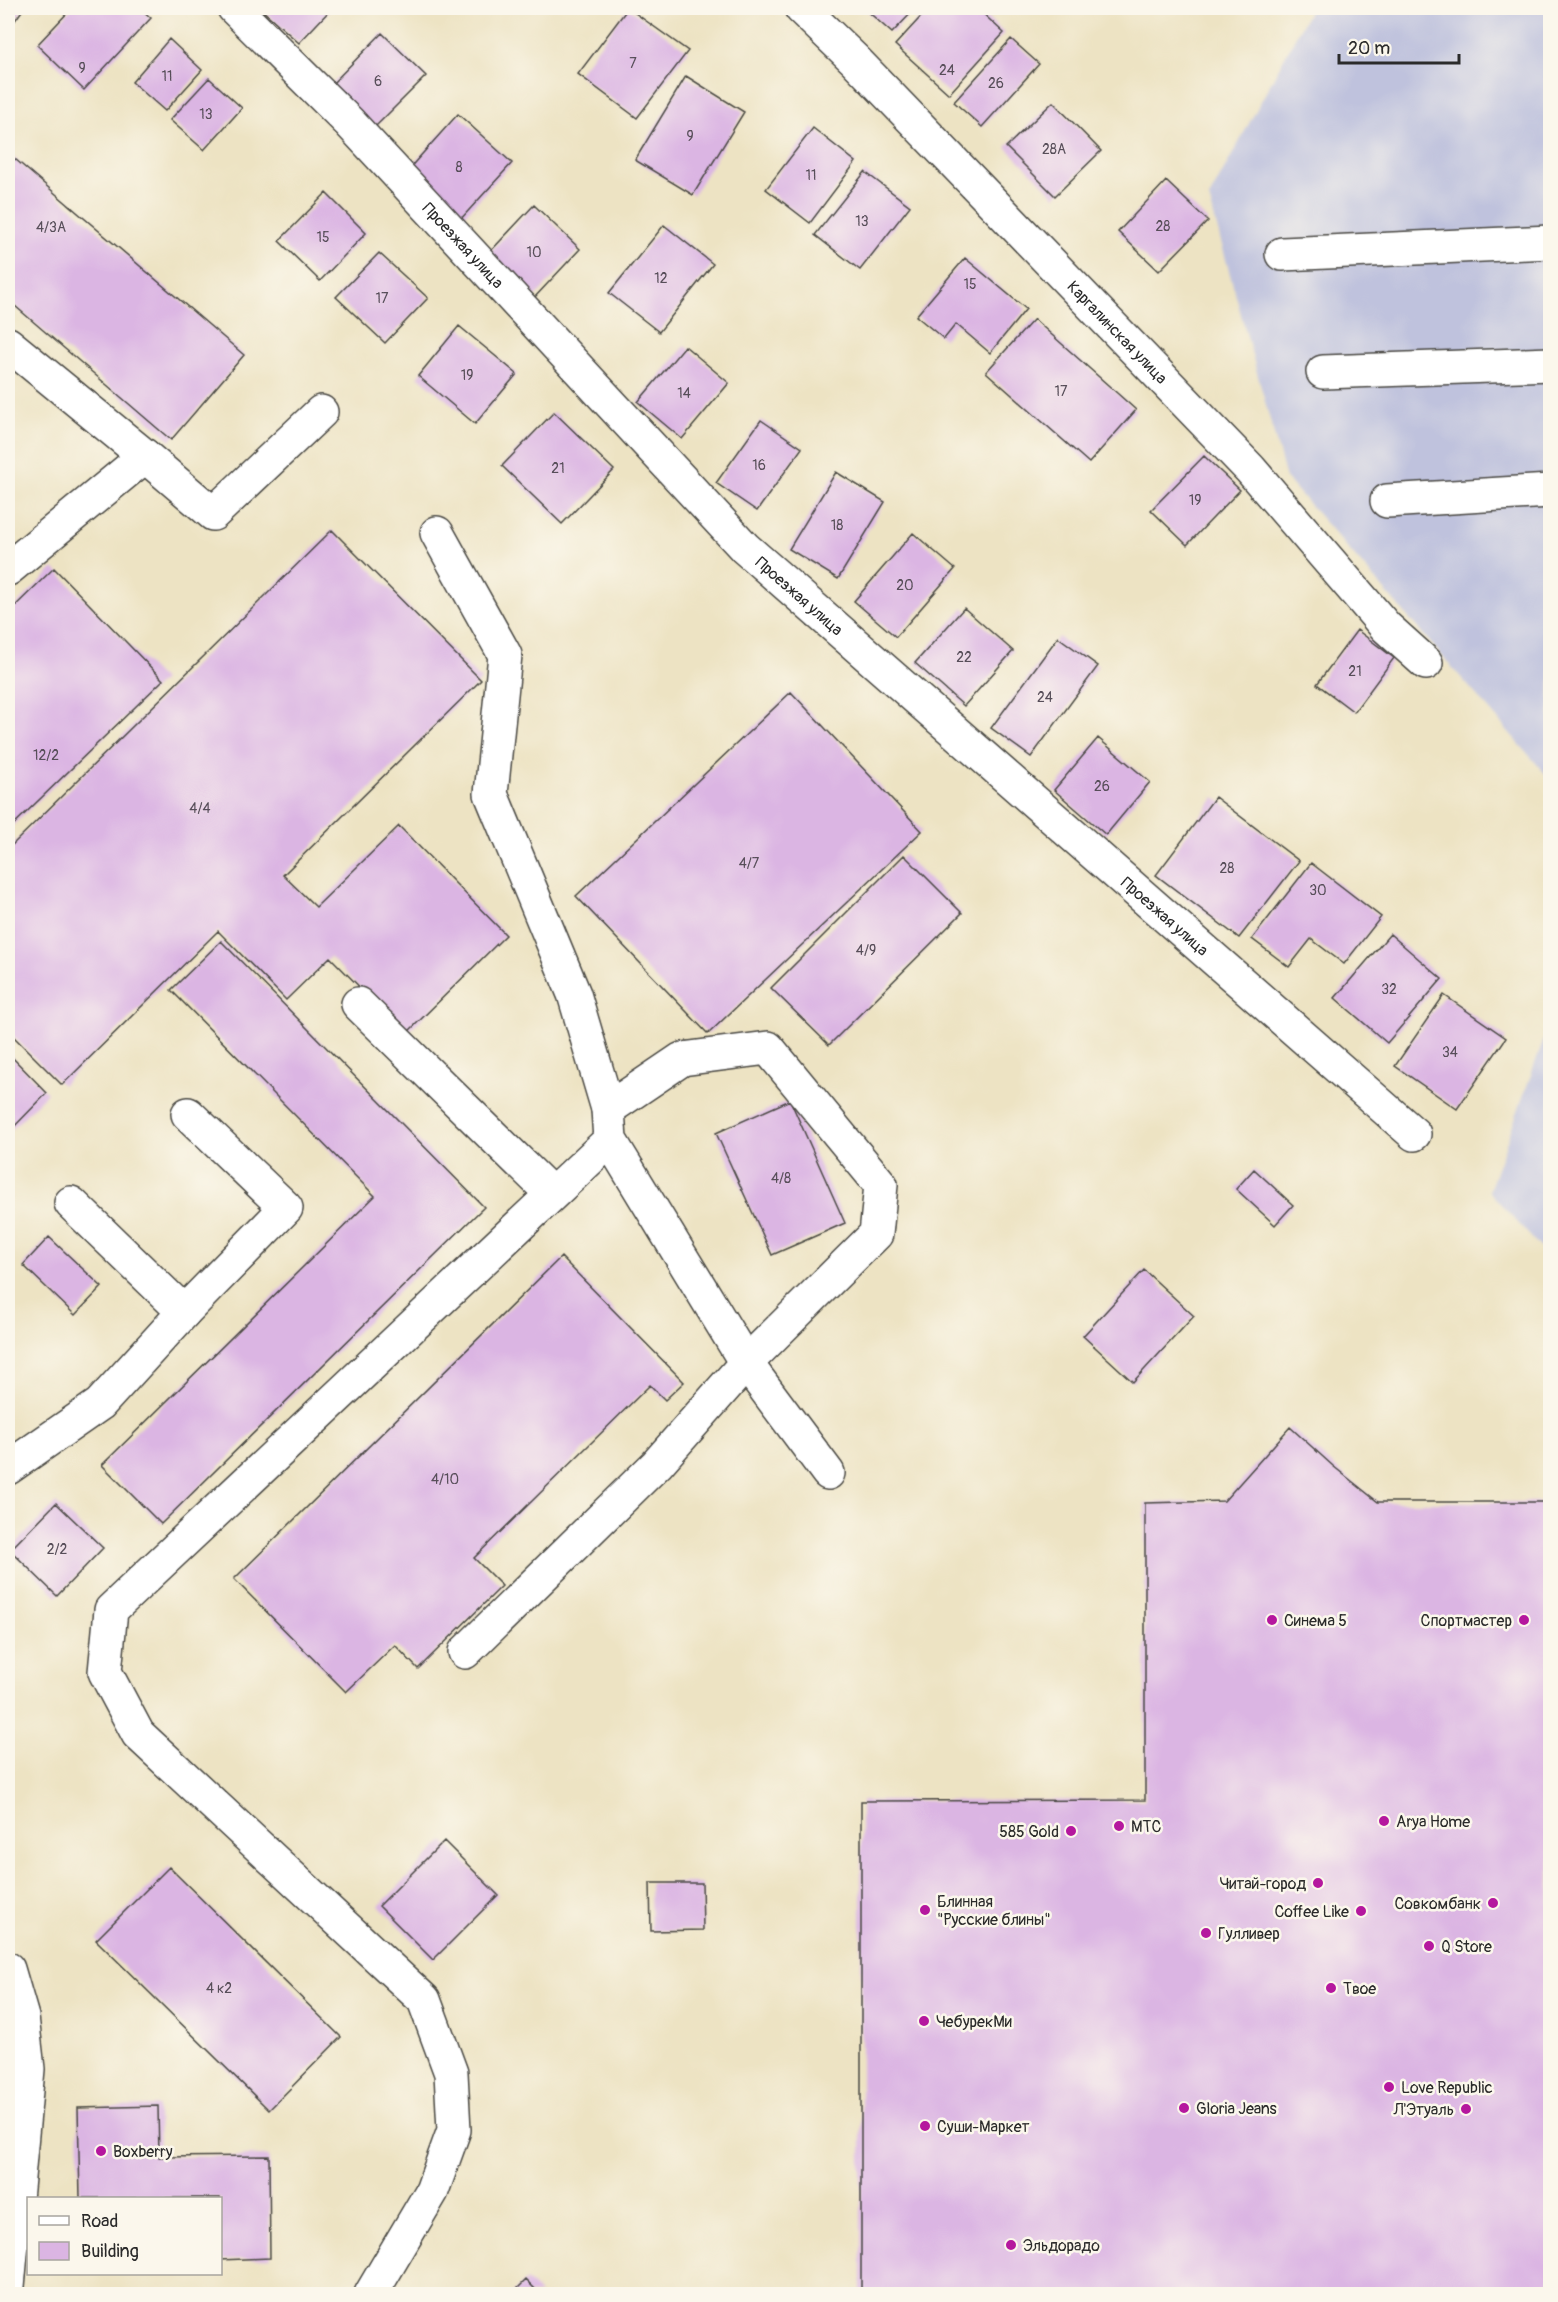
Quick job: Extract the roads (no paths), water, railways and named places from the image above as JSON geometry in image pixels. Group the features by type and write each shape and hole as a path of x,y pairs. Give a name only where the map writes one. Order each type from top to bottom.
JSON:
{"street":[{"name":"Проезжая улица","path":"234,8 349,122 745,548 1414,1134"},
{"name":"Каргалинская улица","path":"801,8 855,60 1250,469 1386,627 1426,663"},
{"path":"1282,254 1551,242"},
{"path":"8,344 213,514 321,412"},
{"path":"1323,372 1551,364"},
{"path":"8,569 145,456"},
{"path":"1387,501 1551,491"},
{"path":"437,533 506,656 491,794 574,994 609,1124 746,1363 828,1473"},
{"path":"358,1004 552,1194"},
{"path":"371,2295 432,2192 454,2130 451,2073 424,2000 138,1734 105,1672 111,1610 552,1194 609,1124 682,1059 768,1048 881,1185 876,1234 746,1363 657,1464 465,1652"},
{"path":"8,1468 100,1404 184,1312 286,1208 188,1114"},
{"path":"71,1203 184,1312"},
{"path":"8,1969 22,2017 28,2069 12,2200 8,2286"}],"place":[{"name":"Синема 5","path":"1272,1620"},
{"name":"Спортмастер","path":"1524,1620"},
{"name":"Arya Home","path":"1384,1821"},
{"name":"МТС","path":"1119,1826"},
{"name":"585 Gold","path":"1071,1831"},
{"name":"Читай-город","path":"1318,1883"},
{"name":"Совкомбанк","path":"1493,1903"},
{"name":"Блинная \"Русские блины\"","path":"925,1910"},
{"name":"Coffee Like","path":"1361,1911"},
{"name":"Гулливер","path":"1206,1933"},
{"name":"Q Store","path":"1429,1946"},
{"name":"Твое","path":"1331,1988"},
{"name":"ЧебурекМи","path":"924,2021"},
{"name":"Love Republic","path":"1389,2087"},
{"name":"Gloria Jeans","path":"1184,2108"},
{"name":"Л'Этуаль","path":"1466,2109"},
{"name":"Суши-Маркет","path":"925,2126"},
{"name":"Boxberry","path":"101,2151"},
{"name":"Эльдорадо","path":"1011,2245"}]}
